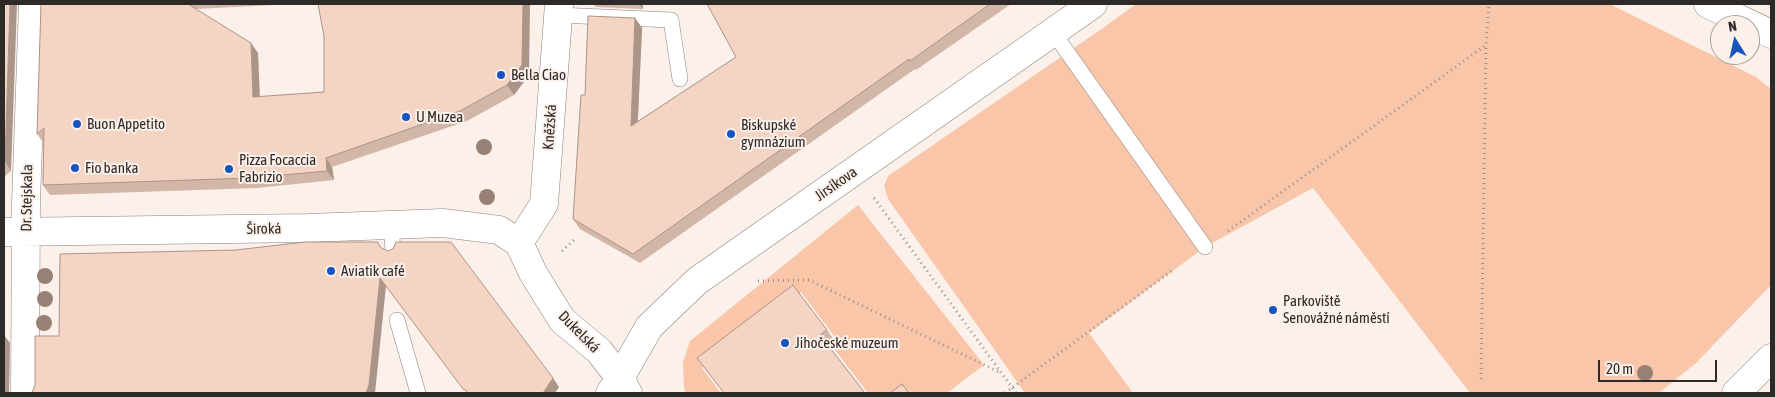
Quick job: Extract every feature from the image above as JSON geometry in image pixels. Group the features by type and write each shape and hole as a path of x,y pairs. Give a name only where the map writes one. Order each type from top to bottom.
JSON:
{"street":[{"name":"Dr. Stejskala","path":"26,393 15,232 33,4"},
{"name":"Jirsíkova","path":"619,388 649,327 697,281 1093,4"},
{"path":"1708,4 1771,34"},
{"name":"Kněžská","path":"519,243 544,204 559,9"},
{"name":"Široká","path":"15,232 309,228 392,238 443,223 499,230 519,243"},
{"name":"Dukelská","path":"519,243 533,273 562,320 599,351 619,388"},
{"path":"1736,393 1771,358"}],"lane":[{"path":"559,9 671,20 680,79"},
{"path":"1053,32 1205,247"},
{"path":"398,320 418,393"}],"path":[{"path":"1481,379 1486,45 1489,4"},
{"path":"1223,234 1486,45"},
{"path":"874,197 1016,393"},
{"path":"558,254 576,238"},
{"path":"1004,393 1173,270"},
{"path":"754,281 809,280 1001,374"}],"shaded area":[{"path":"1136,4 1610,4 1710,54 1710,65 1732,65 1756,77 1771,89 1771,285 1696,363 1659,393 1470,393 1313,188 1205,247 1089,333 1133,393 1025,393 888,199 884,186 888,176"},
{"path":"858,205 984,365 947,393 913,393 911,391 907,393 868,393 831,345 837,340 801,292 702,368 721,393 686,393 684,388 683,362 690,341"}],"building":[{"path":"4,4 10,4 4,162"},
{"path":"41,4 188,4 251,43 253,97 324,92 324,36 318,4 523,4 522,65 507,85 460,111 326,158 327,171 250,178 43,185 44,128 37,134"},
{"name":"Biskupské gymnázium","path":"707,4 990,4 633,254 573,219 581,95 585,95 588,16 635,18 631,126 736,57"},
{"path":"305,242 378,242 380,247 387,251 393,249 396,242 451,242 553,378 543,393 466,393 467,391 463,389 380,278 369,385 366,393 32,393 35,385 35,336 59,336 60,254 236,250"},
{"name":"Jihočeské muzeum","path":"793,285 827,330 820,335 865,393 724,393 697,358"},
{"path":"902,384 909,393 890,393"}],"place":[{"name":"Bella Ciao","path":"501,75"},
{"name":"U Muzea","path":"406,117"},
{"name":"Buon Appetito","path":"77,124"},
{"name":"Biskupské gymnázium","path":"731,134"},
{"name":"Fio banka","path":"75,168"},
{"name":"Pizza Focaccia Fabrizio","path":"229,169"},
{"name":"Aviatik café","path":"331,271"},
{"name":"Parkoviště Senovážné náměstí","path":"1273,310"},
{"name":"Jihočeské muzeum","path":"785,343"}]}
